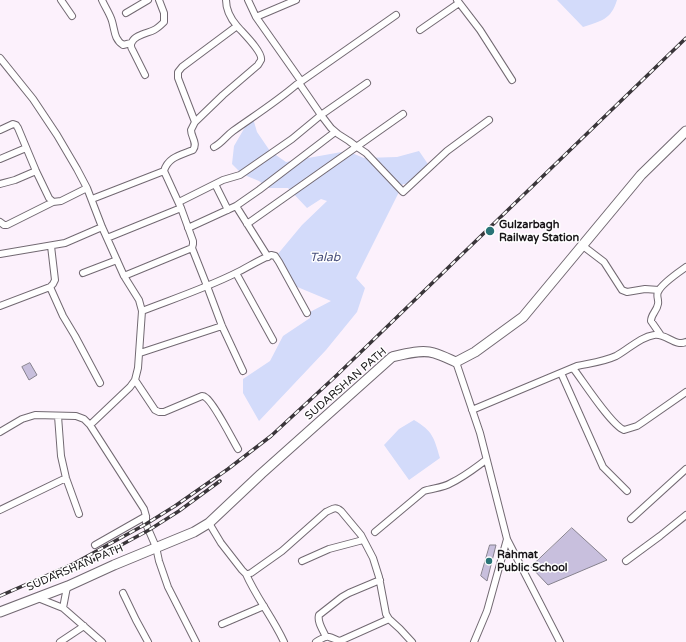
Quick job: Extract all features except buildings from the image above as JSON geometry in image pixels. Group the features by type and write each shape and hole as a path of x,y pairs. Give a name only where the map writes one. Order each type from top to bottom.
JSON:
{"main road":[{"path":"456,362 475,352 523,317 641,176 686,131"},
{"name":"SUDARSHAN PATH","path":"0,612 67,587 156,547 194,532 209,523 261,474 392,357 405,353 433,352 456,362"}],"street":[{"path":"61,0 72,16"},
{"path":"102,0 112,22 116,38 123,45 131,43"},
{"path":"126,13 148,0"},
{"path":"145,75 131,48 131,43 136,37 154,30 164,22 164,13 159,0"},
{"path":"92,199 164,170 166,165 171,160 193,150 195,144 191,130 195,122 223,95 258,65 261,59 260,55 253,44 237,26 227,9 226,0"},
{"path":"248,0 256,17 321,115 336,132 366,153 403,192 447,151 489,120"},
{"path":"256,17 296,0"},
{"path":"420,30 458,2 480,30 512,80"},
{"path":"214,147 232,132 281,98 300,82 396,15"},
{"path":"195,122 178,78 178,72 182,67 237,26"},
{"path":"0,58 33,99 57,135 87,188 102,227 124,276 139,300 142,311 140,353 135,380 130,387 90,425"},
{"path":"107,238 180,205 214,184 240,175 367,83"},
{"path":"247,224 403,114"},
{"path":"0,130 9,125 16,125 36,171 49,198 53,202"},
{"path":"188,228 236,206 336,132"},
{"path":"0,160 26,148"},
{"path":"164,170 180,205 194,244 192,248 222,326 243,371"},
{"path":"0,184 15,180 36,171"},
{"path":"214,184 228,210"},
{"path":"0,222 7,225 53,202 61,201 87,188"},
{"path":"236,206 268,256"},
{"path":"0,254 65,243 102,227"},
{"path":"0,306 50,287 54,284 55,280 51,246"},
{"path":"583,246 604,262 622,290 627,292 645,288 659,290"},
{"path":"124,276 192,248"},
{"path":"142,311 207,286 271,255 275,256 279,262 308,313"},
{"path":"84,273 117,260"},
{"path":"686,267 659,290 657,296 658,305 651,321 660,334 677,342 686,342"},
{"path":"236,273 273,340"},
{"path":"50,287 63,316 100,383"},
{"path":"140,353 222,326"},
{"path":"472,410 573,368 595,364 605,360 623,352 648,336 660,334"},
{"path":"456,362 480,433 507,539 560,642"},
{"path":"573,368 609,417 620,429 624,430 637,426 686,392"},
{"path":"561,373 603,467 627,491"},
{"path":"135,380 155,410 159,412 164,412 202,396 205,397 210,401 220,416 238,449"},
{"path":"0,432 22,419 35,415 76,416 80,417 90,425 141,504 146,516 146,524 156,547 159,562 168,587 196,642"},
{"path":"58,416 61,456 66,478 79,514"},
{"path":"376,532 424,491 452,483 486,460"},
{"path":"631,519 686,469"},
{"path":"0,510 66,478"},
{"path":"246,574 251,573 282,551 326,512 337,508 361,535 373,558 380,580 386,614 389,620 400,629 408,641"},
{"path":"626,561 686,515"},
{"path":"95,545 146,516"},
{"path":"209,523 221,543 246,574 284,642"},
{"path":"474,642 486,611 507,539"},
{"path":"302,561 329,548 363,540"},
{"path":"326,637 318,621 319,615 342,597 380,580"},
{"path":"63,608 67,587"},
{"path":"123,593 148,642"},
{"path":"38,598 63,608 102,642"},
{"path":"222,624 264,606"},
{"path":"316,642 326,637 340,640 389,620"},
{"path":"60,642 84,626"}],"water":[{"path":"557,0 617,0 615,7 608,16 600,21 583,27"},
{"name":"Talab","path":"252,115 257,132 270,151 286,162 347,151 364,158 397,157 419,151 430,167 406,184 403,184 356,278 365,288 357,312 326,350 259,421 243,393 243,379 270,361 283,336 310,318 310,312 331,301 295,286 277,255 302,225 327,201 321,199 307,208 288,188 268,188 259,181 242,174 232,164 234,146"},
{"path":"414,420 425,428 432,436 440,458 409,480 384,445 399,429"}],"railway":[{"path":"0,596 73,564 146,524 175,506 228,469 271,436 337,375 686,38"},
{"path":"86,564 149,530 179,511 220,481"}],"place":[{"name":"Gulzarbagh Railway Station","path":"490,231"},
{"name":"Rahmat Public School","path":"489,561"}]}
